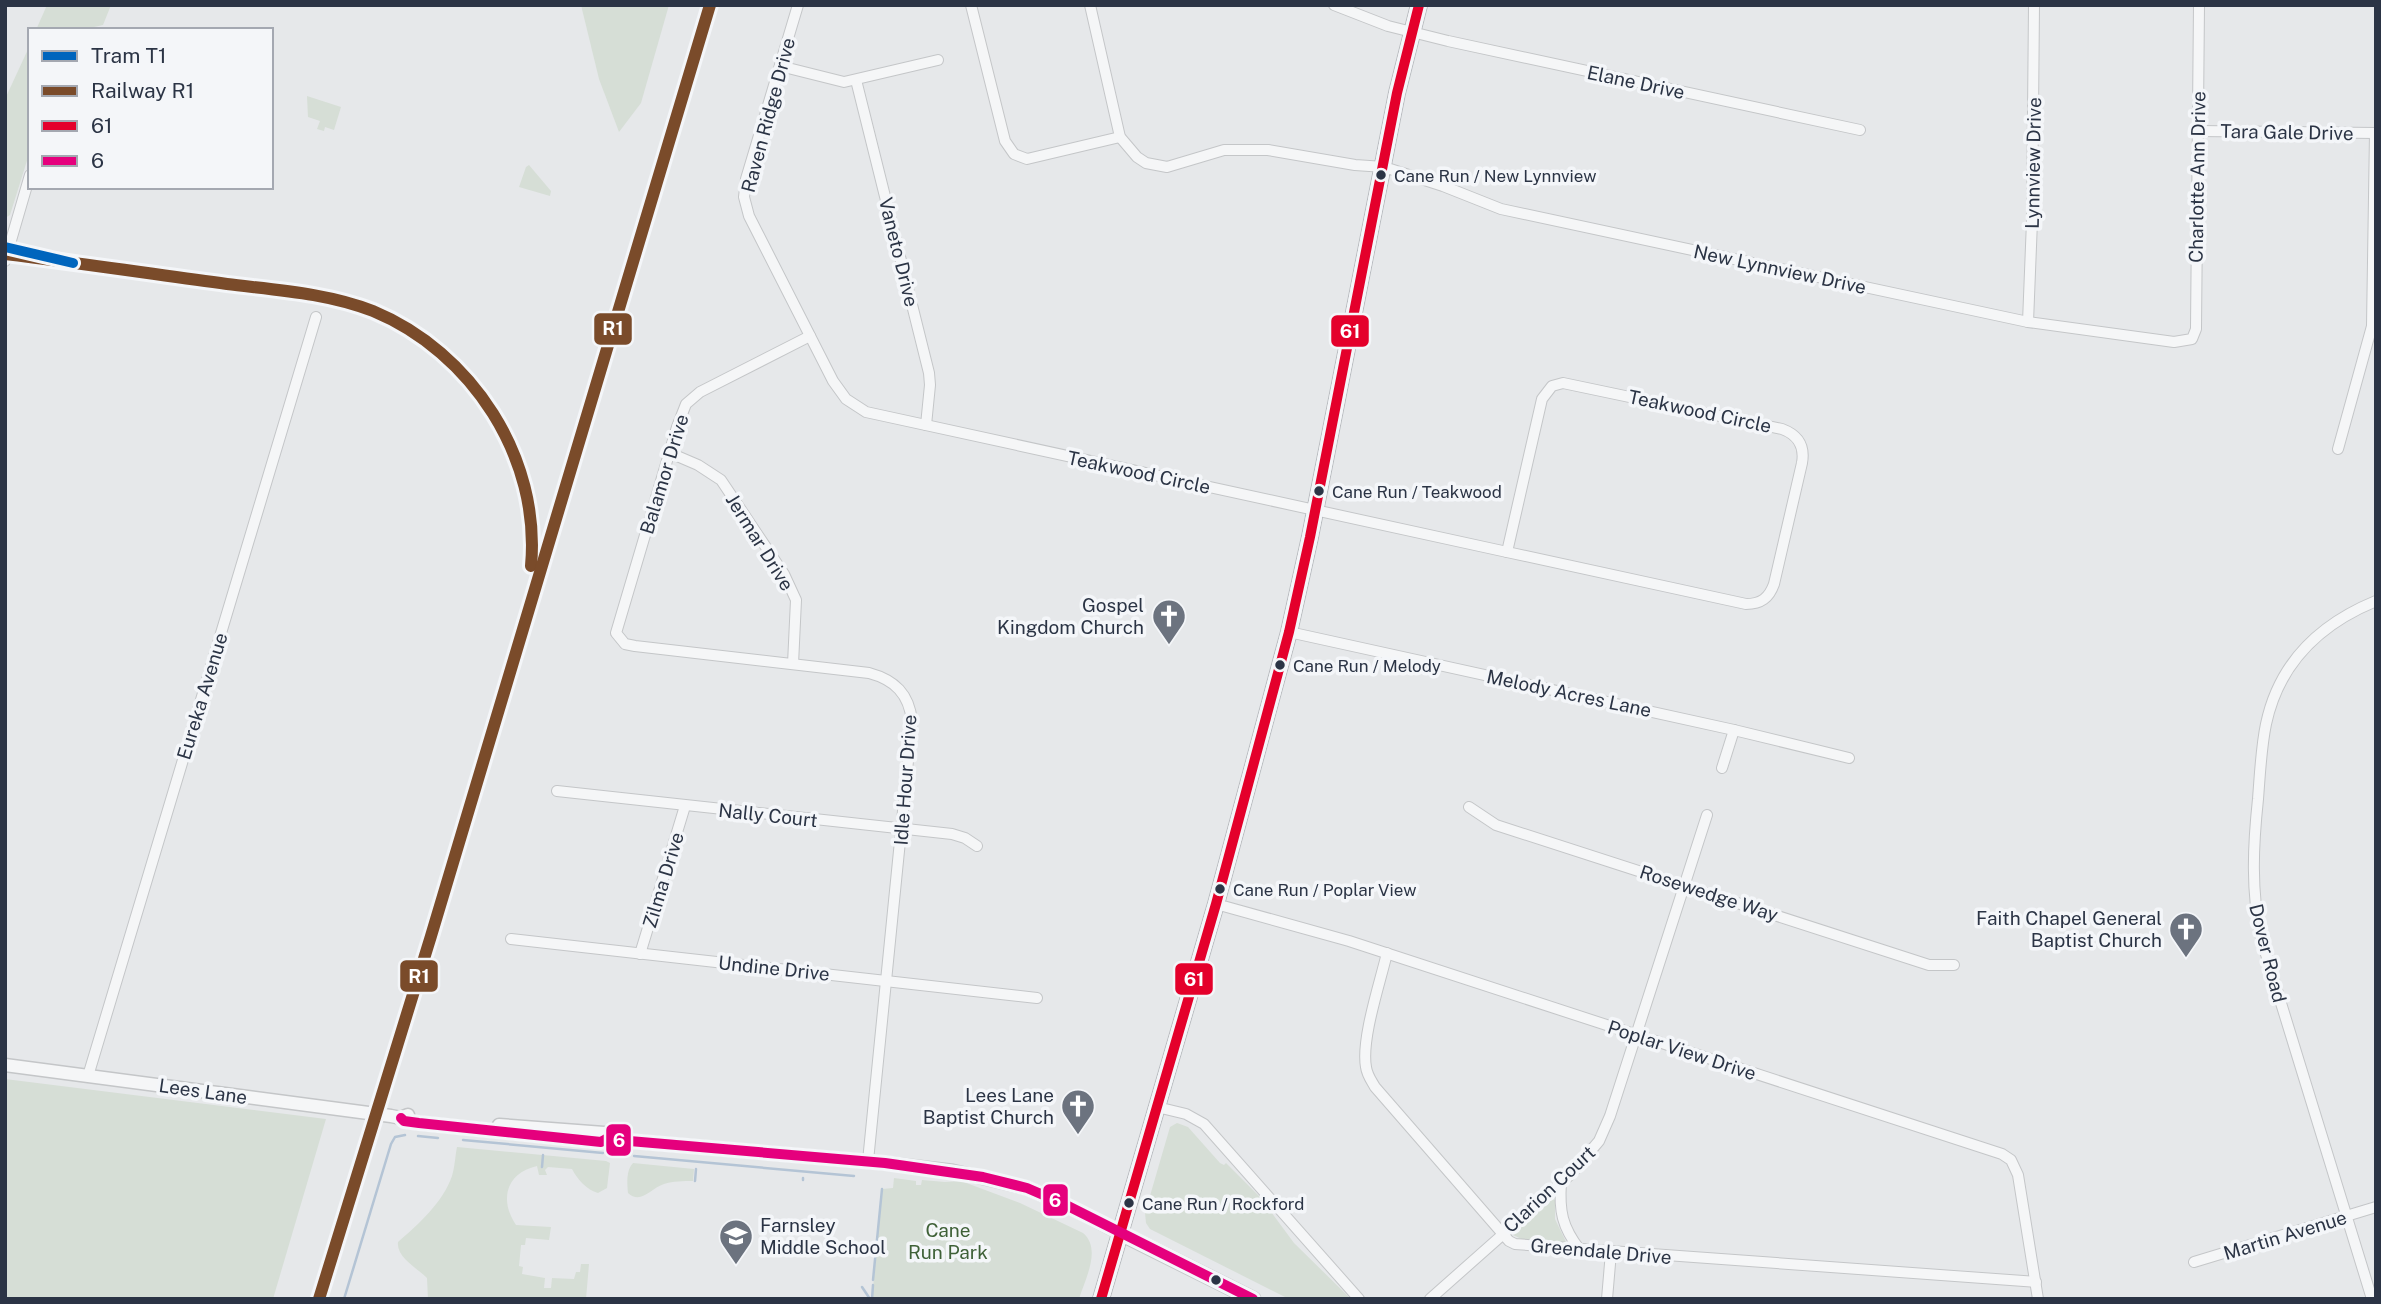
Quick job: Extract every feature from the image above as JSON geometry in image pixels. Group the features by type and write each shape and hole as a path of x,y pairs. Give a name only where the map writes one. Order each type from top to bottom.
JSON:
{"highway":[{"path":"1101,1299 1216,904 1289,632 1397,93 1419,5"}],"main road":[{"path":"1120,1233 1253,1299"}],"street":[{"name":"Raven Ridge Drive","path":"798,5 746,180 744,201 810,336"},
{"path":"971,5 1005,141 1014,154 1027,159 1120,137 1090,5"},
{"name":"Elane Drive","path":"1334,5 1412,33 1860,130"},
{"name":"Lynnview Drive","path":"2028,321 2032,221 2034,5"},
{"name":"Charlotte Ann Drive","path":"2183,341 2192,339 2196,329 2199,5"},
{"path":"780,65 844,82 938,60"},
{"name":"Vaneto Drive","path":"856,80 929,373 926,425"},
{"name":"Tara Gale Drive","path":"2198,131 2375,133"},
{"path":"2338,449 2372,326 2375,133"},
{"name":"New Lynnview Drive","path":"1120,137 1137,157 1156,166 1178,166 1224,150 1242,149 1268,150 1355,165 1384,167 1501,209 2028,321 2084,331 2183,341"},
{"path":"5,261 28,182"},
{"name":"Eureka Avenue","path":"88,1076 316,317"},
{"name":"Teakwood Circle","path":"810,336 833,381 852,405 866,412 1315,511 1746,604 1761,602 1771,592 1774,584 1802,463 1802,449 1796,437 1783,429 1589,387 1563,383 1555,385 1542,399 1507,552"},
{"name":"Balamor Drive","path":"620,639 616,633 617,625 681,415 694,396 810,336"},
{"name":"Jermar Drive","path":"670,453 711,472 721,480 784,575 796,600 793,664"},
{"name":"Dover Road","path":"2372,1299 2261,938 2253,889 2253,861 2263,744 2273,699 2287,672 2314,637 2342,616 2376,601"},
{"name":"Melody Acres Lane","path":"1289,632 1849,758"},
{"name":"Idle Hour Drive","path":"620,639 625,644 635,646 883,676 896,684 911,709 912,721 868,1161"},
{"path":"1722,768 1734,730"},
{"name":"Nally Court","path":"557,791 952,834 977,846"},
{"name":"Zilma Drive","path":"640,954 685,806"},
{"name":"Rosewedge Way","path":"1469,807 1496,825 1929,965 1954,965"},
{"name":"Clarion Court","path":"1430,1299 1561,1182 1593,1150 1606,1129 1707,815"},
{"name":"Poplar View Drive","path":"1216,904 1387,953 2003,1154 2011,1160 2018,1175 2038,1299"},
{"name":"Undine Drive","path":"511,940 1037,998"},
{"name":"Greendale Drive","path":"1387,953 1367,1040 1367,1074 1375,1087 1509,1241 1515,1244 1580,1250 2036,1282"},
{"name":"Lees Lane","path":"5,1065 529,1136 601,1143 607,1139 868,1161 953,1171 1027,1188 1120,1233"},
{"path":"1157,1107 1186,1114 1204,1124 1359,1299"},
{"path":"1561,1182 1562,1219 1580,1250"},
{"name":"Martin Avenue","path":"2194,1262 2376,1207"},
{"path":"1607,1299 1611,1252"}],"green space":[{"path":"47,5 111,5 103,25 90,28 37,28"},
{"path":"581,5 669,5 641,103 619,132 599,79"},
{"path":"28,49 28,157 10,215 5,218 5,99"},
{"path":"307,96 341,107 334,130 325,127 324,131 317,129 320,121 308,117"},
{"path":"529,165 551,191 550,196 519,187"},
{"path":"5,1079 326,1119 273,1299 5,1299"},
{"path":"1177,1123 1188,1127 1220,1163 1226,1163 1260,1197 1294,1243 1351,1299 1289,1299 1150,1229 1145,1213 1170,1127"},
{"path":"457,1147 610,1163 607,1188 598,1193 583,1184 572,1169 548,1167 545,1170 547,1175 539,1175 537,1166 526,1170 512,1181 507,1197 516,1225 551,1227 549,1240 526,1238 525,1245 521,1245 519,1266 523,1267 522,1274 545,1278 544,1288 551,1288 552,1278 574,1279 576,1272 580,1272 581,1264 589,1264 586,1299 428,1299 427,1278 400,1253 398,1242 422,1220 443,1195 452,1176"},
{"path":"633,1163 694,1169 693,1181 667,1183 642,1196 633,1196 628,1193 627,1181"},
{"name":"Cane Run Park","path":"894,1178 916,1181 916,1185 921,1185 922,1180 961,1181 1020,1203 1083,1233 1089,1240 1092,1256 1079,1299 872,1299 882,1189 893,1188"},
{"path":"1550,1198 1555,1200 1555,1219 1566,1242 1526,1241 1513,1235 1512,1232"}],"waterway":[{"path":"344,1299 391,1144 395,1137 405,1135"},
{"path":"418,1136 438,1138"},
{"path":"463,1140 603,1153"},
{"path":"542,1167 543,1155"},
{"path":"634,1156 854,1176"},
{"path":"695,1181 696,1169"},
{"path":"873,1280 882,1189"},
{"path":"872,1299 873,1285"},
{"path":"862,1287 870,1299"}],"tram line":[{"name":"T1","path":"5,247 73,263"}],"rail line":[{"name":"R1","path":"319,1299 431,936 710,5"},
{"name":"R1","path":"5,254 320,296 373,311 409,329 441,353 469,381 493,413 512,449 524,486 531,526 531,566"}],"transit line":[{"name":"61","path":"1101,1299 1216,904 1289,632 1397,93 1419,5"},
{"name":"6","path":"401,1118 419,1123 601,1142 606,1139 885,1163 983,1177 1027,1188 1064,1204 1253,1299"}],"place":[{"name":"Cane Run / New Lynnview","path":"1381,175"},
{"name":"Cane Run / Teakwood","path":"1319,491"},
{"name":"Gospel Kingdom Church","path":"1169,646"},
{"name":"Cane Run / Melody","path":"1280,665"},
{"name":"Cane Run / Poplar View","path":"1220,889"},
{"name":"Faith Chapel General Baptist Church","path":"2186,959"},
{"name":"Lees Lane Baptist Church","path":"1078,1136"},
{"name":"Cane Run / Rockford","path":"1129,1203"},
{"name":"Farnsley Middle School","path":"736,1266"}]}
